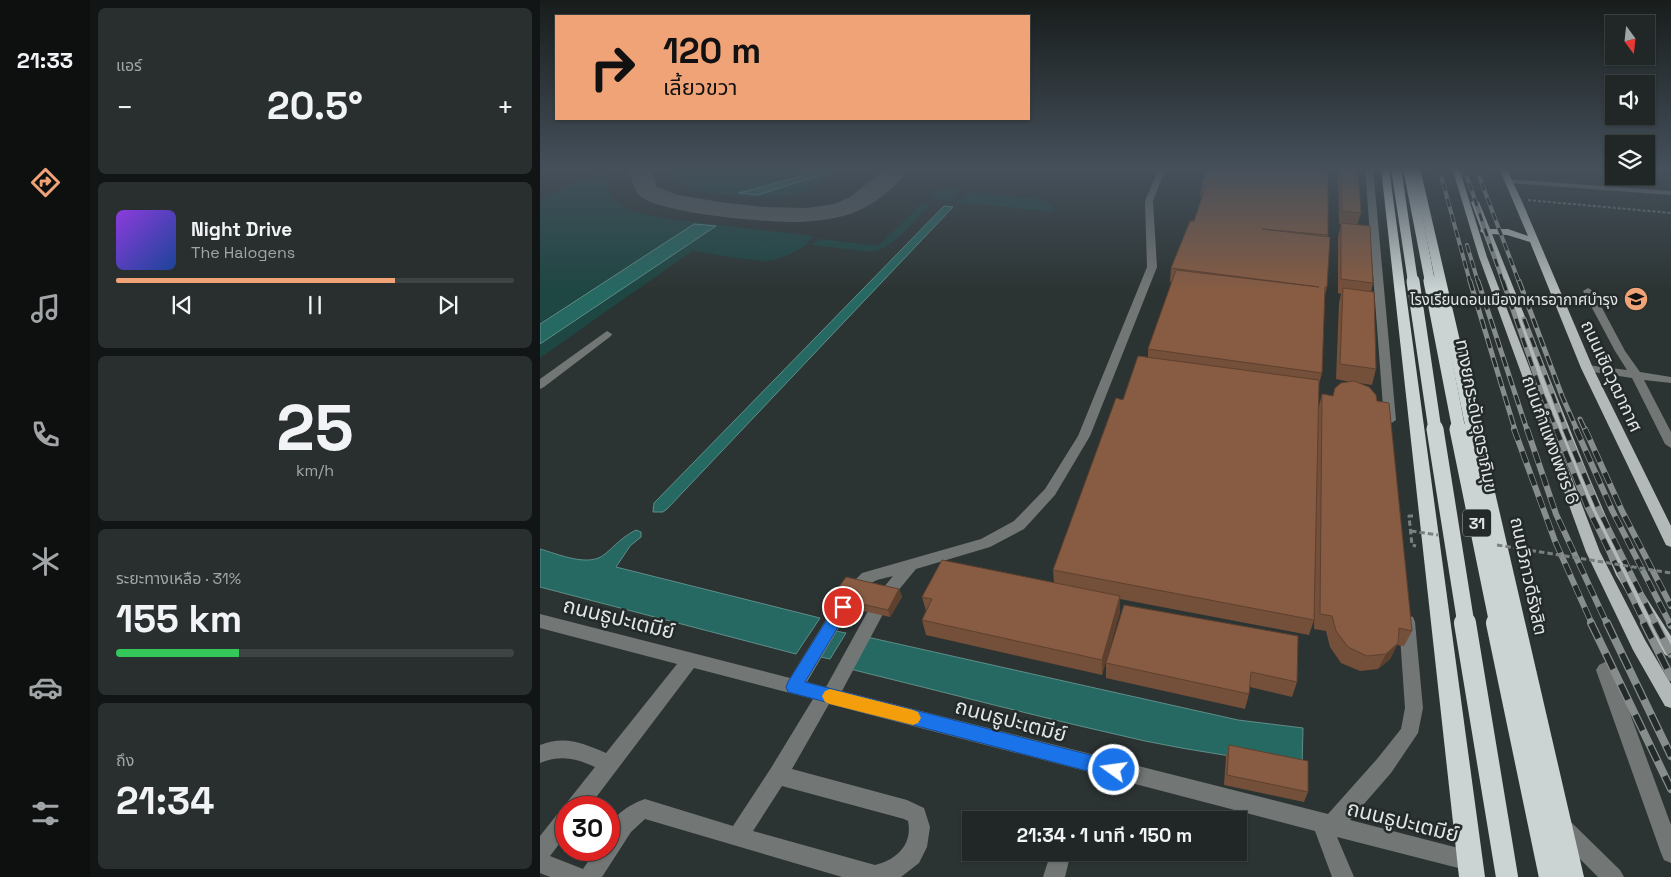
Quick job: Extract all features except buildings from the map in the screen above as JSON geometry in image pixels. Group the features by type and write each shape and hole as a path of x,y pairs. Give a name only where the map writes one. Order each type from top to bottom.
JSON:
{"highway":[{"path":"1390,209 1471,869"},
{"name":"31","path":"1402,209 1449,522 1507,877"},
{"name":"ทางยกระดับอุตราภิมุข","path":"1416,209 1477,526 1550,877"},
{"name":"ถนนวิภาวดีรังสิต","path":"1425,209 1571,877"}],"main road":[{"name":"ถนนกำแพงเพชร 6","path":"1468,209 1483,257 1594,552 1639,645 1671,700"},
{"name":"ถนนกำแพงเพชร 6","path":"1477,209 1582,477 1624,575 1671,650"},
{"name":"ถนนเชิดวุฒากาศ","path":"1520,209 1587,368 1671,541"},
{"path":"1484,231 1508,232 1533,240"}],"street":[{"path":"857,586 867,577 985,543 1019,525 1050,492 1084,436 1152,267 1153,256 1148,209"},
{"path":"1372,209 1391,433"},
{"path":"1588,291 1620,350 1631,375 1671,444"},
{"path":"540,385 607,334"},
{"path":"1587,368 1671,380"},
{"path":"887,593 910,566"},
{"path":"1343,877 1326,825 1384,766 1409,733 1414,708 1406,610"},
{"path":"794,687 840,611"},
{"path":"737,837 843,671 871,620"},
{"name":"ถนนธูปะเตมีย์","path":"540,621 685,667 827,695 1326,825 1471,869"},
{"path":"584,796 685,667"},
{"path":"1604,670 1671,853"},
{"path":"540,754 551,749 567,747 609,764"},
{"path":"620,831 636,811 645,809 875,876 889,873 905,864 917,848 921,828 917,815 907,810 778,775"},
{"path":"1560,825 1613,877"},
{"path":"540,853 555,833"},
{"path":"590,877 600,861"},
{"path":"1054,877 1058,861"},
{"path":"540,863 578,877"}],"path":[{"path":"1626,209 1671,213"},
{"path":"1409,516 1412,545"},
{"path":"1411,531 1447,537"},
{"path":"1493,544 1671,573"}],"shaded area":[{"path":"540,209 628,209 662,218 813,236 810,241 799,249 785,256 766,261 692,251 540,358 540,344 715,227 694,224 540,323"},
{"path":"917,209 926,209 889,245 872,252 811,245 820,239 878,246"},
{"path":"941,209 951,209 667,509 663,512 653,512 654,503"},
{"path":"1023,209 1054,209 1052,212"},
{"path":"694,224 716,226 540,344 540,324"},
{"path":"636,530 641,532 641,537 630,546 616,567 820,618 796,654 540,587 540,549 573,559 591,560 605,554 623,538"},
{"path":"836,631 846,633 830,659 821,657"},
{"path":"867,637 1238,720 1303,728 1302,768 1145,741 850,669"}],"taxiway":[{"path":"719,209 796,215 824,213 841,209"}],"railway":[{"path":"1450,209 1470,282"},
{"path":"1478,209 1503,282"},
{"path":"1491,209 1519,282"},
{"path":"1467,245 1478,282"},
{"path":"1470,281 1515,430"},
{"path":"1478,281 1527,430"},
{"path":"1503,281 1542,394 1557,430"},
{"path":"1519,281 1562,396 1577,430"},
{"path":"1524,319 1566,430"},
{"path":"1580,419 1585,430"},
{"path":"1514,429 1555,541 1592,624"},
{"path":"1527,429 1556,514 1607,624"},
{"path":"1556,429 1588,508 1645,624"},
{"path":"1565,429 1599,510 1656,624"},
{"path":"1576,429 1612,510 1670,624"},
{"path":"1585,429 1622,511 1671,606"},
{"path":"1591,623 1671,789"},
{"path":"1607,623 1671,756"},
{"path":"1644,623 1671,677"},
{"path":"1655,623 1671,654"}],"slow traffic":[{"path":"830,696 913,718"}],"place":[{"name":"โรงเรียนดอนเมืองทหารอากาศบำรุง","path":"1636,299"}],"route":[{"path":"843,607 794,687 1114,770"}]}
